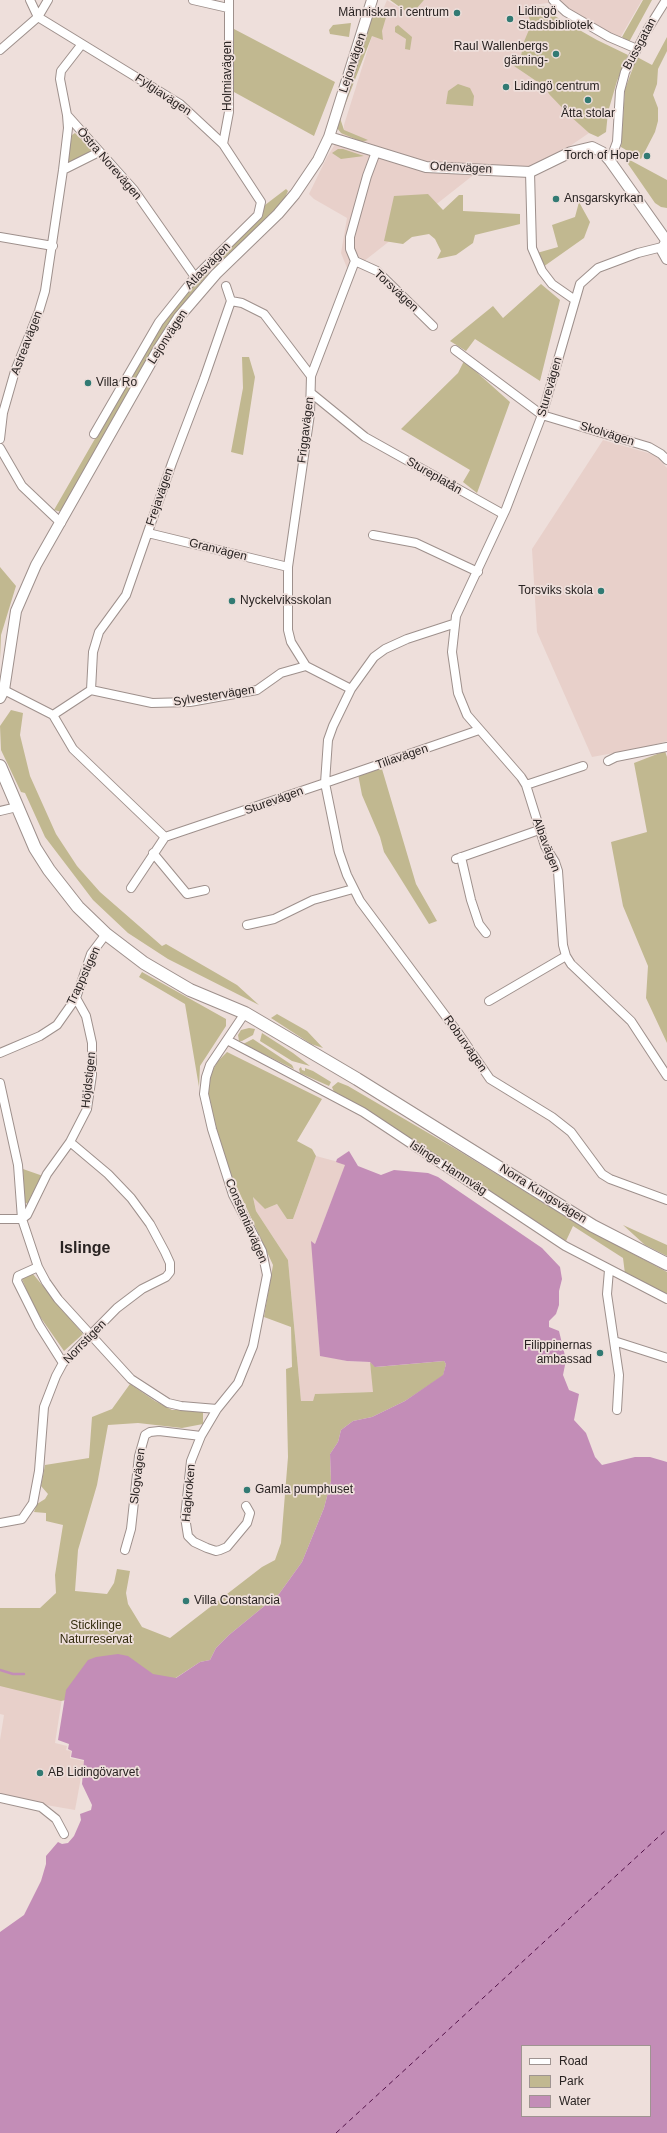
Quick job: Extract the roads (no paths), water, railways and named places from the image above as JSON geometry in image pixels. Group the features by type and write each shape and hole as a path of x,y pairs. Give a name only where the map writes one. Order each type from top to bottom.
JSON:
{"main road":[{"path":"0,766 35,848 49,870 78,907 106,934 144,963 183,986 246,1013"},
{"name":"Norra Kungsvägen","path":"246,1013 423,1120 593,1226 667,1264"}],"street":[{"path":"30,0 38,17"},
{"path":"0,50 38,17 48,0"},
{"name":"Holmiavägen","path":"193,0 228,4 229,112 223,144"},
{"name":"Lejonvägen","path":"2,694 9,644 18,603 36,565 159,348 179,317 216,274 278,214 295,194 318,160 329,137 372,0"},
{"path":"553,0 566,12 609,37 637,49"},
{"name":"Bussgatan","path":"610,161 617,142 620,91 623,77 637,49 666,0"},
{"name":"Fylgiavägen","path":"38,17 180,104 223,144 261,202"},
{"path":"66,115 60,79 61,71 82,44"},
{"name":"Östra Norevägen","path":"66,115 134,190 195,277"},
{"name":"Astreavägen","path":"0,439 3,413 15,371 40,311 45,291 53,246 63,170 68,128 66,115"},
{"name":"Odenvägen","path":"329,137 426,167 530,172 571,152 592,147 602,152 610,161"},
{"path":"63,170 99,152"},
{"path":"355,261 350,249 350,237 367,176 376,152"},
{"path":"610,161 665,242 662,253 667,259"},
{"path":"530,172 532,248 542,271 552,284 575,300"},
{"name":"Atlasvägen","path":"94,434 159,322 195,277 258,215 261,202"},
{"path":"0,237 53,246"},
{"name":"Sturevägen","path":"454,624 456,616 478,572 503,514 542,415 580,284 598,268 665,242"},
{"name":"Torsvägen","path":"355,261 377,271 433,326"},
{"name":"Friggavägen","path":"306,666 291,642 288,630 288,567 311,393 311,376 355,261"},
{"path":"226,286 231,301 242,303 264,314 311,376"},
{"name":"Frejavägen","path":"91,690 93,652 99,632 126,595 231,301"},
{"path":"455,350 542,415"},
{"name":"Stureplatån","path":"311,393 365,437 503,514"},
{"name":"Skolvägen","path":"542,415 649,447 661,454 667,460"},
{"path":"0,448 22,486 61,523"},
{"name":"Granvägen","path":"148,532 288,567"},
{"path":"373,535 416,543 478,572"},
{"path":"325,783 328,740 351,689 374,657 385,648 432,629 454,624"},
{"name":"Albavägen","path":"454,624 452,652 458,693 467,714 526,784 539,830 558,872 563,945 566,956 571,964 631,1021 667,1076"},
{"path":"306,666 351,689"},
{"name":"Sylvestervägen","path":"91,690 152,703 190,702 257,690 281,673 306,666"},
{"path":"53,715 91,690"},
{"path":"2,694 53,715 73,749 165,837 131,888"},
{"name":"Tiliavägen","path":"325,783 479,730"},
{"path":"608,761 616,756 667,747"},
{"path":"526,784 583,766"},
{"name":"Sturevägen","path":"165,837 325,783"},
{"name":"Roburvägen","path":"325,783 339,852 353,889 490,1079 552,1117 571,1132 602,1174 610,1179 667,1200"},
{"path":"0,811 17,807"},
{"path":"486,933 479,924 458,858 539,830"},
{"path":"153,854 187,894 205,890"},
{"path":"247,925 274,919 313,900 353,889"},
{"name":"Trappstigen","path":"0,1053 40,1036 57,1025 76,998 91,954 106,934"},
{"path":"489,1001 566,956"},
{"name":"Höjdstigen","path":"22,1219 30,1211 47,1174 70,1142 87,1109 93,1059 92,1043 86,1016 76,998"},
{"name":"Constantiavägen","path":"217,1409 238,1383 253,1346 267,1275 262,1251 233,1195 207,1110 204,1094 206,1077 210,1065 246,1013"},
{"name":"Islinge Hamnväg","path":"227,1040 363,1112 565,1246 667,1299"},
{"path":"0,1083 18,1165 22,1219 38,1267 58,1299 131,1379 162,1399 181,1406 217,1409"},
{"name":"Norrstigen","path":"0,1523 22,1519 33,1504 40,1471 44,1407 56,1376 63,1363 117,1308 142,1288 166,1277 170,1272 170,1263 150,1224 131,1198 108,1174 70,1142"},
{"path":"0,1219 22,1219"},
{"path":"38,1267 18,1276 17,1281 39,1325 63,1363"},
{"path":"609,1270 607,1294 619,1375 616,1410"},
{"path":"614,1340 667,1358"},
{"name":"Hagkroken","path":"217,1409 201,1436 191,1461 186,1490 185,1517 188,1536 194,1542 216,1551 227,1547 247,1523 250,1513 246,1506"},
{"name":"Slogvägen","path":"125,1550 131,1529 140,1456 145,1435 150,1432 159,1431 201,1436"},
{"path":"0,1798 41,1807 56,1819 64,1834"}],"water":[{"path":"349,1151 358,1166 381,1175 394,1170 428,1173 438,1177 542,1248 560,1267 562,1279 559,1291 559,1305 556,1314 549,1321 549,1327 559,1331 566,1360 563,1375 569,1390 579,1394 574,1420 586,1433 595,1457 602,1465 635,1457 650,1457 667,1462 667,2133 0,2133 0,1932 24,1915 41,1881 46,1864 46,1856 58,1842 62,1844 68,1843 74,1836 81,1820 80,1814 91,1810 92,1805 82,1784 84,1760 71,1757 72,1751 68,1749 69,1744 58,1740 66,1690 88,1660 96,1657 118,1654 128,1656 153,1674 176,1678 200,1662 210,1660 216,1648 229,1635 279,1594 302,1562 324,1508 331,1481 330,1454 338,1442 341,1430 353,1421 372,1417 405,1401 443,1375 446,1364 444,1361 375,1367 370,1362 347,1361 320,1356 311,1241 315,1244 345,1165 336,1162 337,1159"}],"waterway":[{"path":"0,1670 13,1674 24,1674"}],"place":[{"name":"Människan i centrum","path":"457,13"},
{"name":"Lidingö Stadsbibliotek","path":"510,19"},
{"name":"Raul Wallenbergs gärning-","path":"556,54"},
{"name":"Lidingö centrum","path":"506,87"},
{"name":"Åtta stolar","path":"588,100"},
{"name":"Torch of Hope","path":"647,156"},
{"name":"Ansgarskyrkan","path":"556,199"},
{"name":"Villa Ro","path":"88,383"},
{"name":"Torsviks skola","path":"601,591"},
{"name":"Nyckelviksskolan","path":"232,601"},
{"name":"Filippinernas ambassad","path":"600,1353"},
{"name":"Gamla pumphuset","path":"247,1490"},
{"name":"Villa Constancia","path":"186,1601"},
{"name":"AB Lidingövarvet","path":"40,1773"}],"district":[{"name":"Islinge","path":"85,1249"}],"park label":[{"name":"Sticklinge Naturreservat","path":"96,1633"}]}
